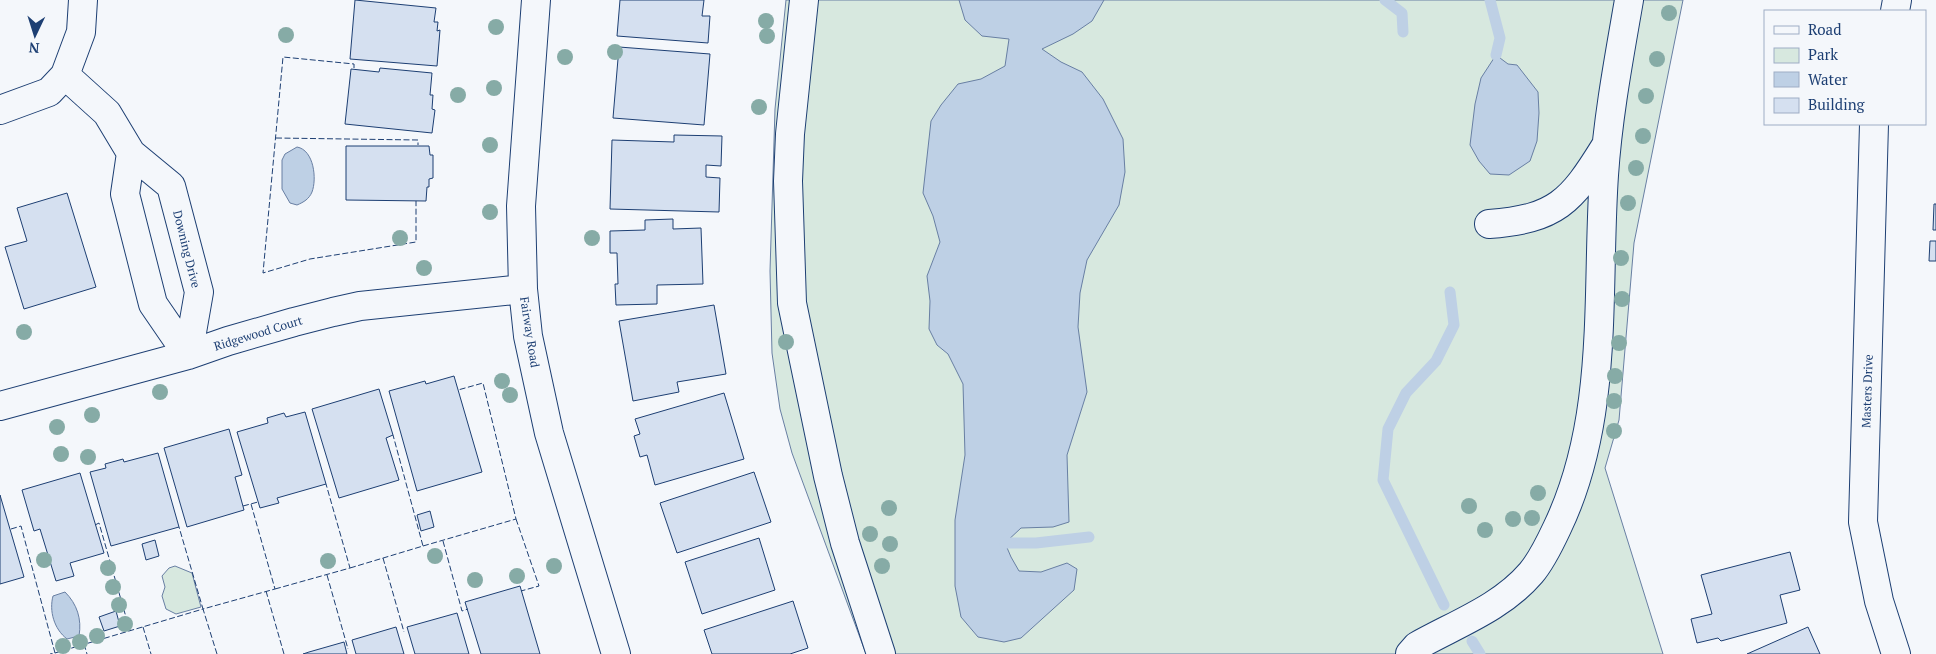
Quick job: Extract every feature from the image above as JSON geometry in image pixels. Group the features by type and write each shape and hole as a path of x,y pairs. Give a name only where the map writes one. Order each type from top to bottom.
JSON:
{"street":[{"path":"0,110 49,92 64,75 81,32 84,0"},
{"name":"Fairway Road","path":"536,0 522,173 523,289 528,336 549,433 616,654"},
{"path":"804,0 790,134 788,181 792,303 828,476 845,543 881,654"},
{"path":"1410,654 1417,646 1488,609 1512,592 1532,572 1547,550 1571,498 1590,421 1598,366 1600,250 1606,144 1629,0"},
{"name":"Downing Drive","path":"64,75 107,113 132,153 171,186 198,292 188,355"},
{"name":"Masters Drive","path":"1874,125 1863,522 1879,601 1896,654"},
{"path":"1489,224 1518,222 1541,215 1560,203 1573,193 1584,180 1606,144"},
{"path":"132,153 125,194 153,304 188,355"},
{"name":"Ridgewood Court","path":"0,406 188,355 294,322 360,306 523,289"}],"green space":[{"path":"786,0 1683,0 1634,243 1619,420 1605,468 1663,654 866,654 792,453 780,409 772,353 770,271 775,109"},
{"path":"175,566 192,573 201,607 176,614 166,609 162,596 165,587 162,576 169,568"}],"water":[{"path":"959,0 1104,0 1092,21 1073,34 1042,49 1061,62 1082,72 1103,99 1123,139 1125,172 1119,205 1087,260 1080,293 1078,327 1087,392 1067,455 1069,522 1053,527 1021,528 1005,543 1019,571 1041,572 1067,563 1077,569 1074,590 1021,638 1004,642 978,637 961,617 955,586 955,520 965,455 963,384 948,354 937,345 929,329 930,301 927,276 940,242 933,216 923,193 931,121 958,84 981,79 1005,66 1009,39 982,36 965,20"},
{"path":"1496,55 1508,64 1517,65 1538,92 1537,141 1530,161 1509,175 1490,174 1479,161 1470,145 1475,104 1481,78"},
{"path":"297,147 303,149 311,159 314,180 309,197 297,205 290,203 282,189 282,160 285,154"},
{"path":"65,592 73,602 80,624 79,636 67,639 56,625 52,614 53,596"}],"building":[{"path":"355,0 436,8 434,22 438,22 437,31 440,30 437,66 350,59"},
{"path":"620,0 704,0 702,16 710,16 708,43 617,36"},
{"path":"619,47 710,54 704,125 613,118"},
{"path":"380,68 432,73 430,95 433,95 432,109 435,110 432,133 345,124 351,69 379,72"},
{"path":"674,135 722,136 721,166 706,165 706,177 720,178 719,212 610,209 612,140 674,142"},
{"path":"346,146 429,146 430,155 433,155 433,178 429,179 426,201 346,200"},
{"path":"67,193 96,287 24,309 5,247 27,241 17,208"},
{"path":"1934,204 1936,204 1936,230 1933,230"},
{"path":"673,219 673,229 701,228 703,284 657,285 657,304 616,305 615,284 618,284 617,253 610,253 610,231 645,230 645,220"},
{"path":"1930,241 1936,241 1936,261 1929,261"},
{"path":"714,305 726,374 677,382 679,392 633,401 619,321"},
{"path":"454,376 482,472 417,491 389,391 425,381 426,384"},
{"path":"379,389 393,435 386,438 399,480 339,498 312,409"},
{"path":"724,393 744,459 655,485 647,455 640,457 634,436 640,434 635,419"},
{"path":"305,412 326,484 277,498 279,503 260,508 237,432 268,423 267,418 284,413 286,417"},
{"path":"229,429 242,475 235,477 244,510 187,527 164,448"},
{"path":"158,453 179,527 111,546 90,472 106,468 105,464 123,459 124,462"},
{"path":"754,472 771,522 677,553 660,503"},
{"path":"80,473 104,553 70,563 74,576 56,581 40,529 34,531 22,490"},
{"path":"0,495 24,577 0,584"},
{"path":"430,511 434,527 421,531 417,515"},
{"path":"759,538 775,590 702,614 685,562"},
{"path":"155,540 159,556 146,560 142,544"},
{"path":"1790,552 1800,590 1780,595 1787,623 1721,641 1718,638 1697,643 1691,619 1712,614 1701,575"},
{"path":"520,586 540,654 481,654 465,602"},
{"path":"793,601 808,648 790,654 712,654 704,630"},
{"path":"116,611 120,626 104,631 99,617"},
{"path":"457,613 469,654 415,654 407,627"},
{"path":"396,627 404,654 356,654 352,640"},
{"path":"1808,627 1820,654 1747,654"},
{"path":"344,642 347,654 303,654 309,652"}],"waterway":[{"path":"1385,0 1402,13 1403,32"},
{"path":"1490,0 1500,38 1496,55"},
{"path":"1444,605 1383,480 1388,429 1406,393 1436,361 1454,325 1450,292"},
{"path":"1005,543 1036,543 1089,537"},
{"path":"1472,641 1480,654"}],"fence":[{"path":"354,68 354,64 283,57 263,273 310,259 416,242 416,201"},
{"path":"276,138 418,140 418,145"},
{"path":"423,546 516,519 483,383 458,390"},
{"path":"350,568 423,546 393,435"},
{"path":"275,589 350,568 326,484"},
{"path":"243,506 258,502"},
{"path":"217,654 203,609 275,589 251,504"},
{"path":"516,519 539,586 521,591"},
{"path":"95,525 99,523 130,631"},
{"path":"11,529 21,526 55,653 50,654"},
{"path":"55,653 203,609 179,527"},
{"path":"443,541 462,611 468,609"},
{"path":"383,558 404,632"},
{"path":"327,575 348,649"},
{"path":"266,591 284,654"},
{"path":"143,627 151,654"},
{"path":"84,644 87,654"}]}
